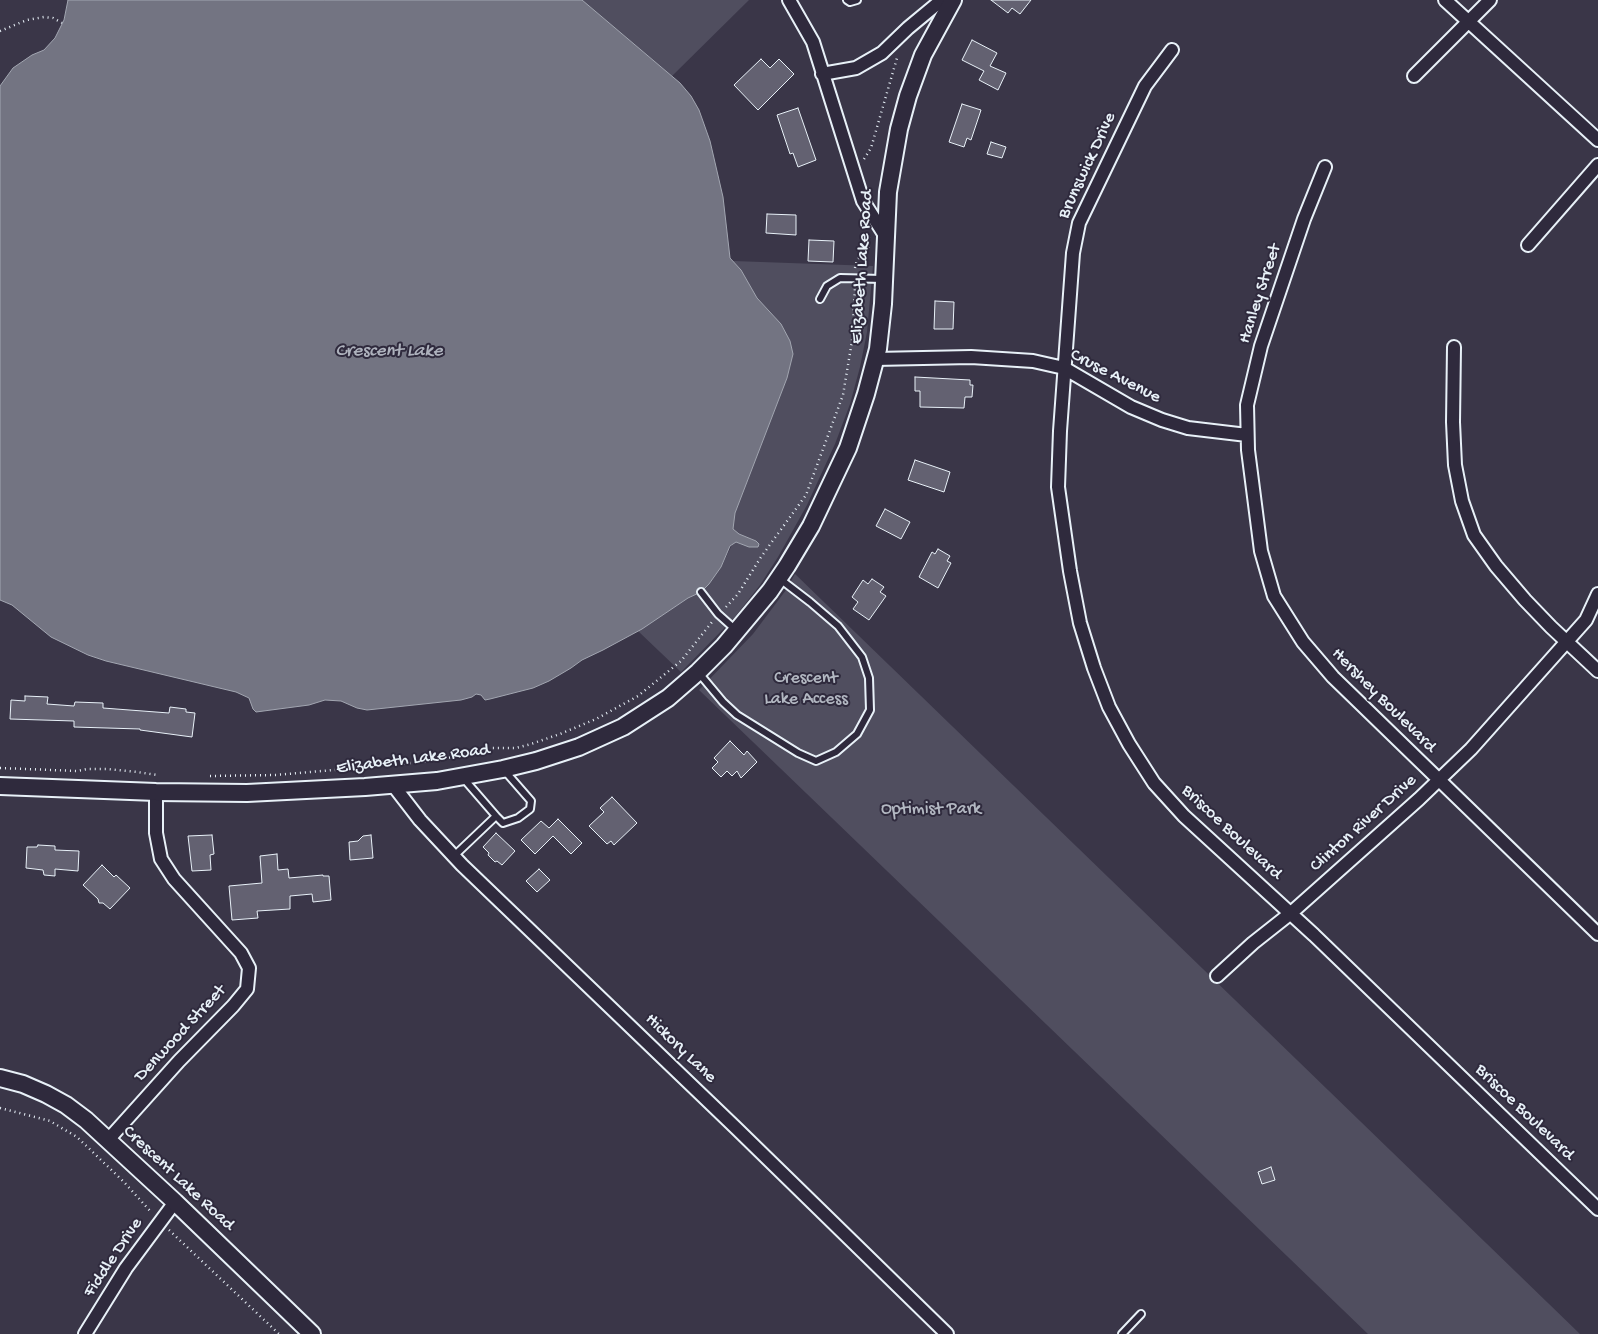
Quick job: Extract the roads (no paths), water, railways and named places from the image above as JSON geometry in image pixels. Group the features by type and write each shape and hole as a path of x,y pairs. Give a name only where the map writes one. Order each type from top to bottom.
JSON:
{"street":[{"path":"789,0 813,42 862,200 886,237"},
{"path":"1445,0 1598,140"},
{"path":"1414,76 1490,0"},
{"path":"822,74 856,68 882,53 936,4 951,3"},
{"name":"Elizabeth Lake Road","path":"0,786 156,792 292,792 393,785 462,777 503,769 565,752 609,734 653,709 698,672 737,631 779,578 811,526 840,465 861,412 875,360 881,323 891,170 896,138 923,55 951,3"},
{"name":"Brunswick Drive","path":"1064,368 1072,253 1079,223 1145,86 1172,50"},
{"path":"1528,245 1598,165"},
{"name":"Hanley Street","path":"1248,435 1247,405 1261,346 1304,219 1325,167"},
{"path":"1454,347 1453,422 1455,465 1462,501 1474,535 1496,566 1525,600 1598,671"},
{"name":"Cruse Avenue","path":"875,360 971,357 1033,361 1064,368 1131,407 1162,420 1188,428 1248,435"},
{"name":"Briscoe Boulevard","path":"1064,368 1058,487 1064,534 1080,623 1109,707 1129,744 1154,783 1184,816 1291,913 1598,1209"},
{"name":"Hershey Boulevard","path":"1248,435 1248,450 1261,551 1274,596 1303,642 1333,678 1598,934"},
{"name":"Clinton River Drive","path":"1217,976 1253,943 1291,913 1471,749 1586,620 1598,594"},
{"name":"Hickory Lane","path":"393,785 420,820 454,856 948,1334"},
{"name":"Denwood Street","path":"108,1140 178,1061 233,1006 247,989 249,968 242,953 174,879 161,859 156,833 156,792"},
{"name":"Crescent Lake Road","path":"0,1078 31,1087 54,1098 78,1114 175,1202 312,1334"},
{"name":"Fiddle Drive","path":"85,1334 126,1268 175,1202"}],"lane":[{"path":"847,0 850,2 857,0"},
{"path":"820,299 827,286 840,278 884,279"},
{"path":"698,672 723,702 737,715 798,753 816,761 836,752 857,734 870,710 869,678 862,657 838,626 779,578"},
{"path":"700,592 718,614 737,631"},
{"path":"462,777 503,823 518,818 530,809 532,802 503,769"},
{"path":"454,856 496,816"},
{"path":"1122,1334 1141,1314"}],"water":[{"name":"Crescent Lake","path":"68,0 582,0 680,83 691,96 699,110 710,141 723,197 730,258 741,270 757,298 781,324 790,341 793,354 787,378 735,513 733,529 739,534 756,541 759,544 758,547 749,547 736,542 730,546 721,567 701,592 688,598 642,629 533,688 485,700 481,695 476,694 461,700 367,710 341,701 325,700 309,705 256,712 249,698 236,692 88,655 51,637 12,605 0,600 0,86 13,68 32,55 44,50 55,38 64,20"}],"park label":[{"name":"Crescent Lake Access","path":"806,690"},
{"name":"Optimist Park","path":"931,810"}]}
